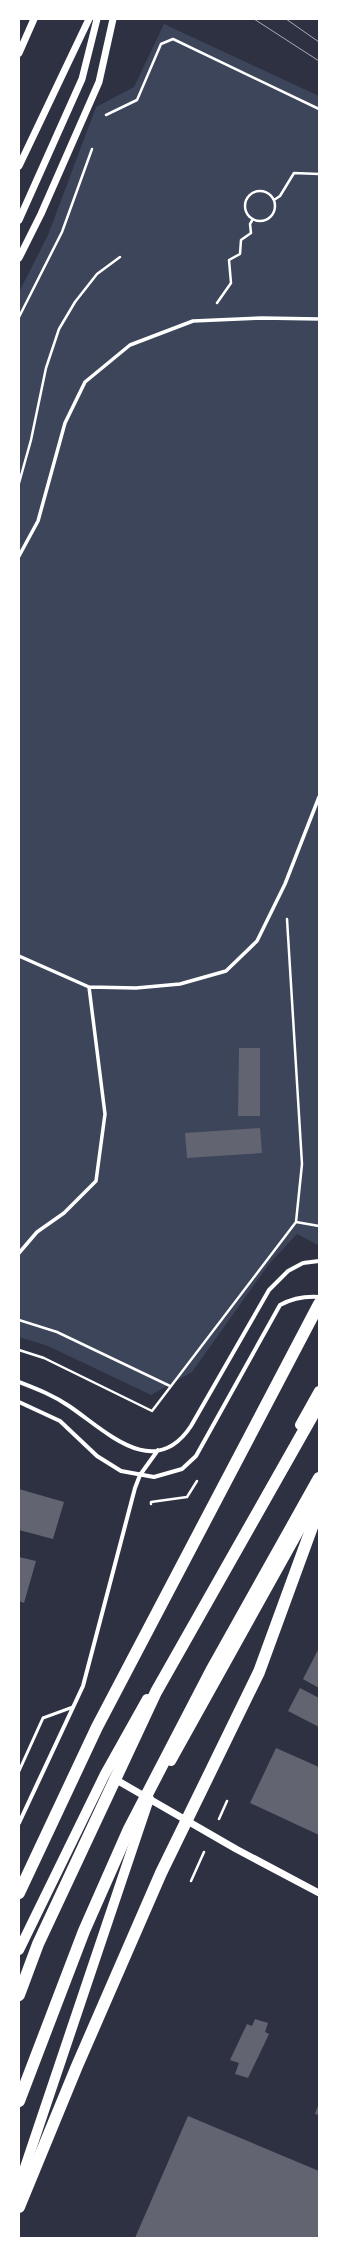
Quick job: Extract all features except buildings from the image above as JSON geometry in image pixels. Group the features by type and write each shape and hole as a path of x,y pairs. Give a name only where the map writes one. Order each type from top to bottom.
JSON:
{"highway":[{"path":"19,1893 97,1727 319,1304"},
{"path":"19,1994 38,1944 156,1692 319,1404"},
{"path":"19,2101 84,1931 128,1829 211,1671 319,1478"},
{"path":"19,2207 77,2066 161,1873 258,1672 315,1524 319,1508"}],"main road":[{"path":"19,1950 106,1774 319,1391"},
{"path":"19,2185 149,1800 319,1495"}],"street":[{"path":"19,53 34,19"},
{"path":"19,166 89,19"},
{"path":"19,220 82,79 96,19"},
{"path":"19,258 41,214 99,82 113,19"},
{"path":"19,556 38,521 65,423 85,382 130,345 193,321 262,318 319,319"},
{"path":"19,956 89,987 136,988 180,984 226,971 258,941 285,884 319,797"},
{"path":"19,1253 37,1232 64,1213 96,1181 105,1114 89,987"},
{"path":"19,1382 47,1392 113,1438 132,1449 158,1450 166,1448 181,1440 269,1290 288,1271 303,1263 319,1261"},
{"path":"19,1402 60,1421 97,1456 121,1471 140,1476 154,1477 182,1469 196,1456 280,1305 289,1300 305,1296 319,1296"},
{"path":"19,1823 83,1686 140,1476 158,1450"},
{"path":"106,1774 236,1849 319,1893"}],"lane":[{"path":"19,1771 43,1718 73,1707"}],"path":[{"path":"104,115 137,100 161,44 172,39 319,109"},
{"path":"19,316 62,232 94,144"},
{"path":"274,200 280,196 294,173 319,174"},
{"path":"264,192 269,194 274,200 276,208 272,216 265,221 253,219 246,209 246,200 252,194 264,192"},
{"path":"218,299 231,283 229,260 240,254 241,240 251,233 250,224 253,219"},
{"path":"19,482 31,440 46,368 59,329 75,302 97,274 120,257"},
{"path":"19,1350 44,1358 152,1411 296,1222 302,1164 285,884"},
{"path":"296,1222 319,1226"},
{"path":"19,1320 57,1332 170,1386"},
{"path":"149,1509 151,1502 187,1497 199,1477"}],"shaded area":[{"path":"164,24 319,96 319,1242 318,1245 297,1234 269,1264 192,1372 151,1395 48,1346 19,1337 19,292 48,235 96,107 134,87"}],"tram line":[{"path":"254,19 319,61"},
{"path":"286,19 319,42"}]}
